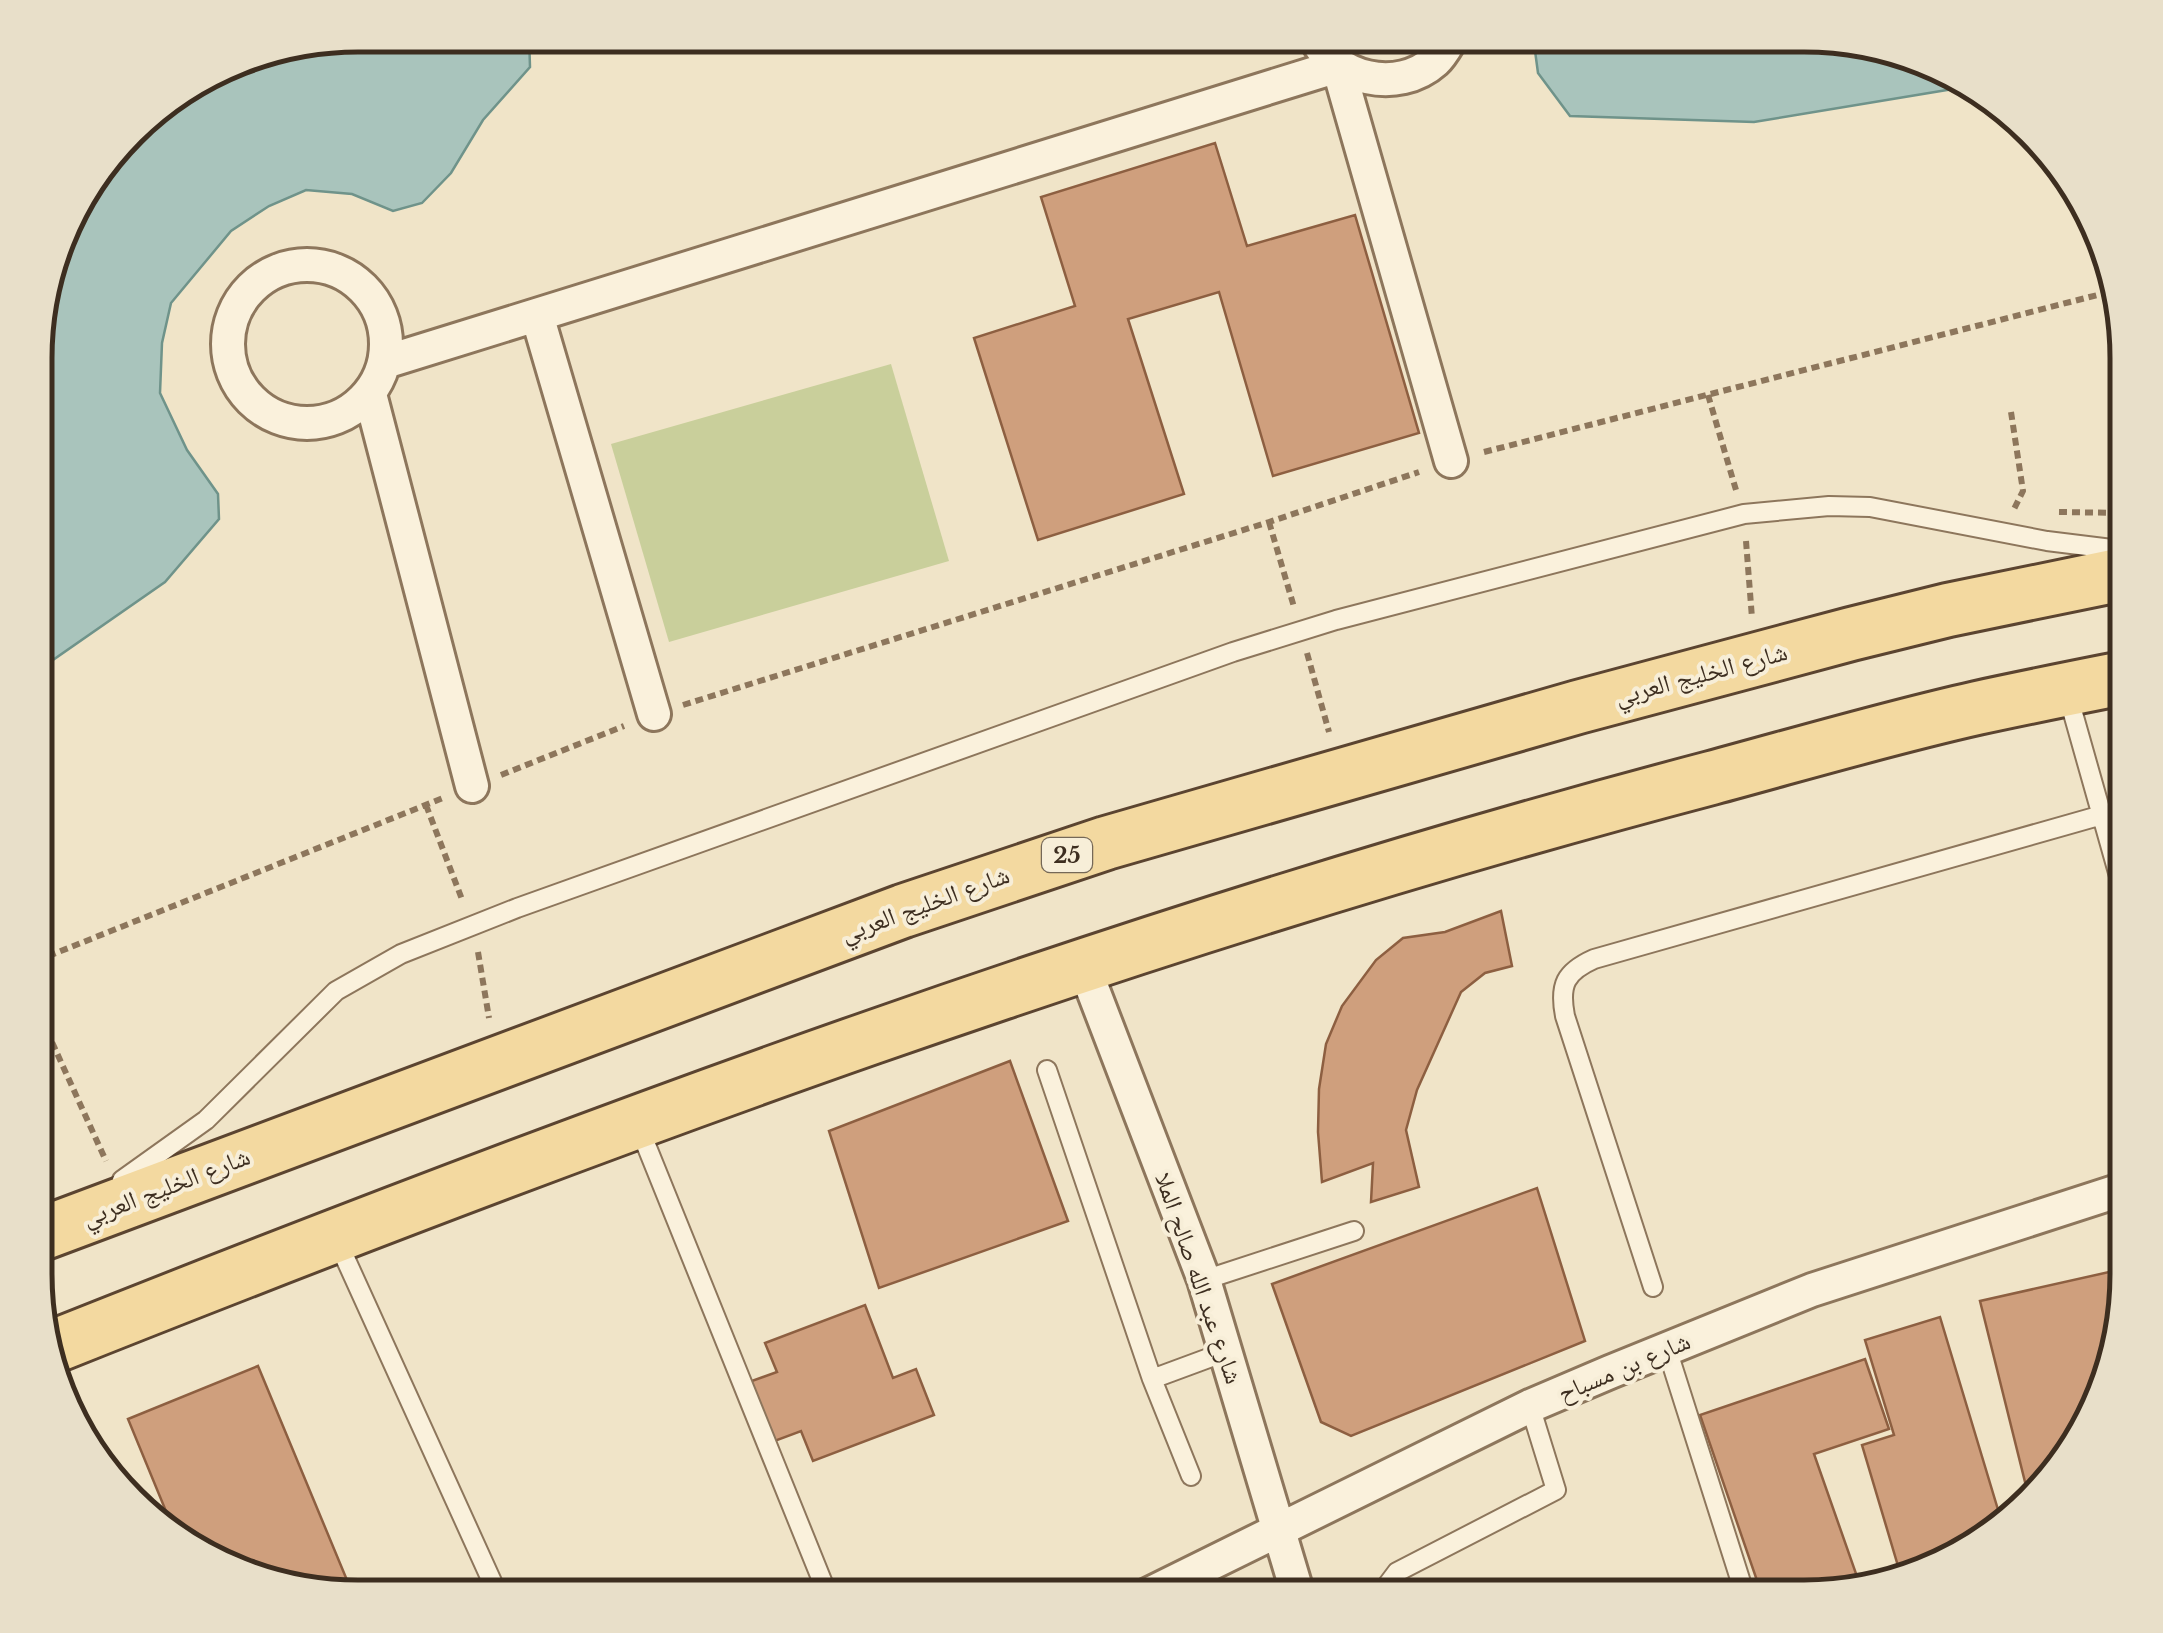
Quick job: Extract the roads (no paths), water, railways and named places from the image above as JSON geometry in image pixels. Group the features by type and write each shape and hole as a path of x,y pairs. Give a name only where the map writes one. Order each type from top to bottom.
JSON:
{"main road":[{"name":"شارع الخليج العربي","path":"53,1227 903,911 1087,849 1521,723 1832,639 2110,577"},
{"path":"60,1344 636,1120 1083,964 1606,806 1973,708 2110,681"}],"street":[{"path":"1328,53 1338,66 1452,461"},
{"path":"385,362 1338,66 1370,80 1405,78 1435,61 1441,53"},
{"path":"307,265 341,272 370,294 385,326 385,362 370,394 342,416 307,424 272,416 244,394 228,362 228,326 244,295 272,272 307,265"},
{"path":"537,315 654,714"},
{"path":"370,394 472,786"},
{"name":"شارع عبد الله صالح الملا","path":"1083,964 1204,1280 1294,1580"},
{"name":"شارع بن مسباح","path":"1178,1580 1530,1406 1667,1349 1888,1263 2110,1193"}],"lane":[{"path":"53,1223 116,1184 206,1120 319,1006 377,966 517,908 1233,652 1336,620 1744,514 1829,506 1870,508 2110,548"},
{"path":"2067,690 2110,843"},
{"path":"1653,1287 1565,1016 1561,997 1564,980 1574,968 1594,959 2102,814"},
{"path":"1047,1070 1152,1378 1190,1476"},
{"path":"636,1120 822,1580"},
{"path":"1204,1280 1354,1232"},
{"path":"335,1234 491,1580"},
{"path":"1667,1349 1740,1580"},
{"path":"1152,1378 1226,1352"},
{"path":"1391,1580 1397,1572 1556,1490 1530,1406"}],"water":[{"path":"338,53 530,53 530,67 483,120 451,173 422,203 393,211 352,194 306,190 269,206 231,231 171,303 162,343 160,393 187,450 218,494 219,519 165,582 52,660 55,318 76,241 104,188 142,142 188,104 260,69 298,58"},
{"path":"1535,53 1825,53 1865,58 1903,69 1950,89 1754,122 1570,116 1538,73"}]}
